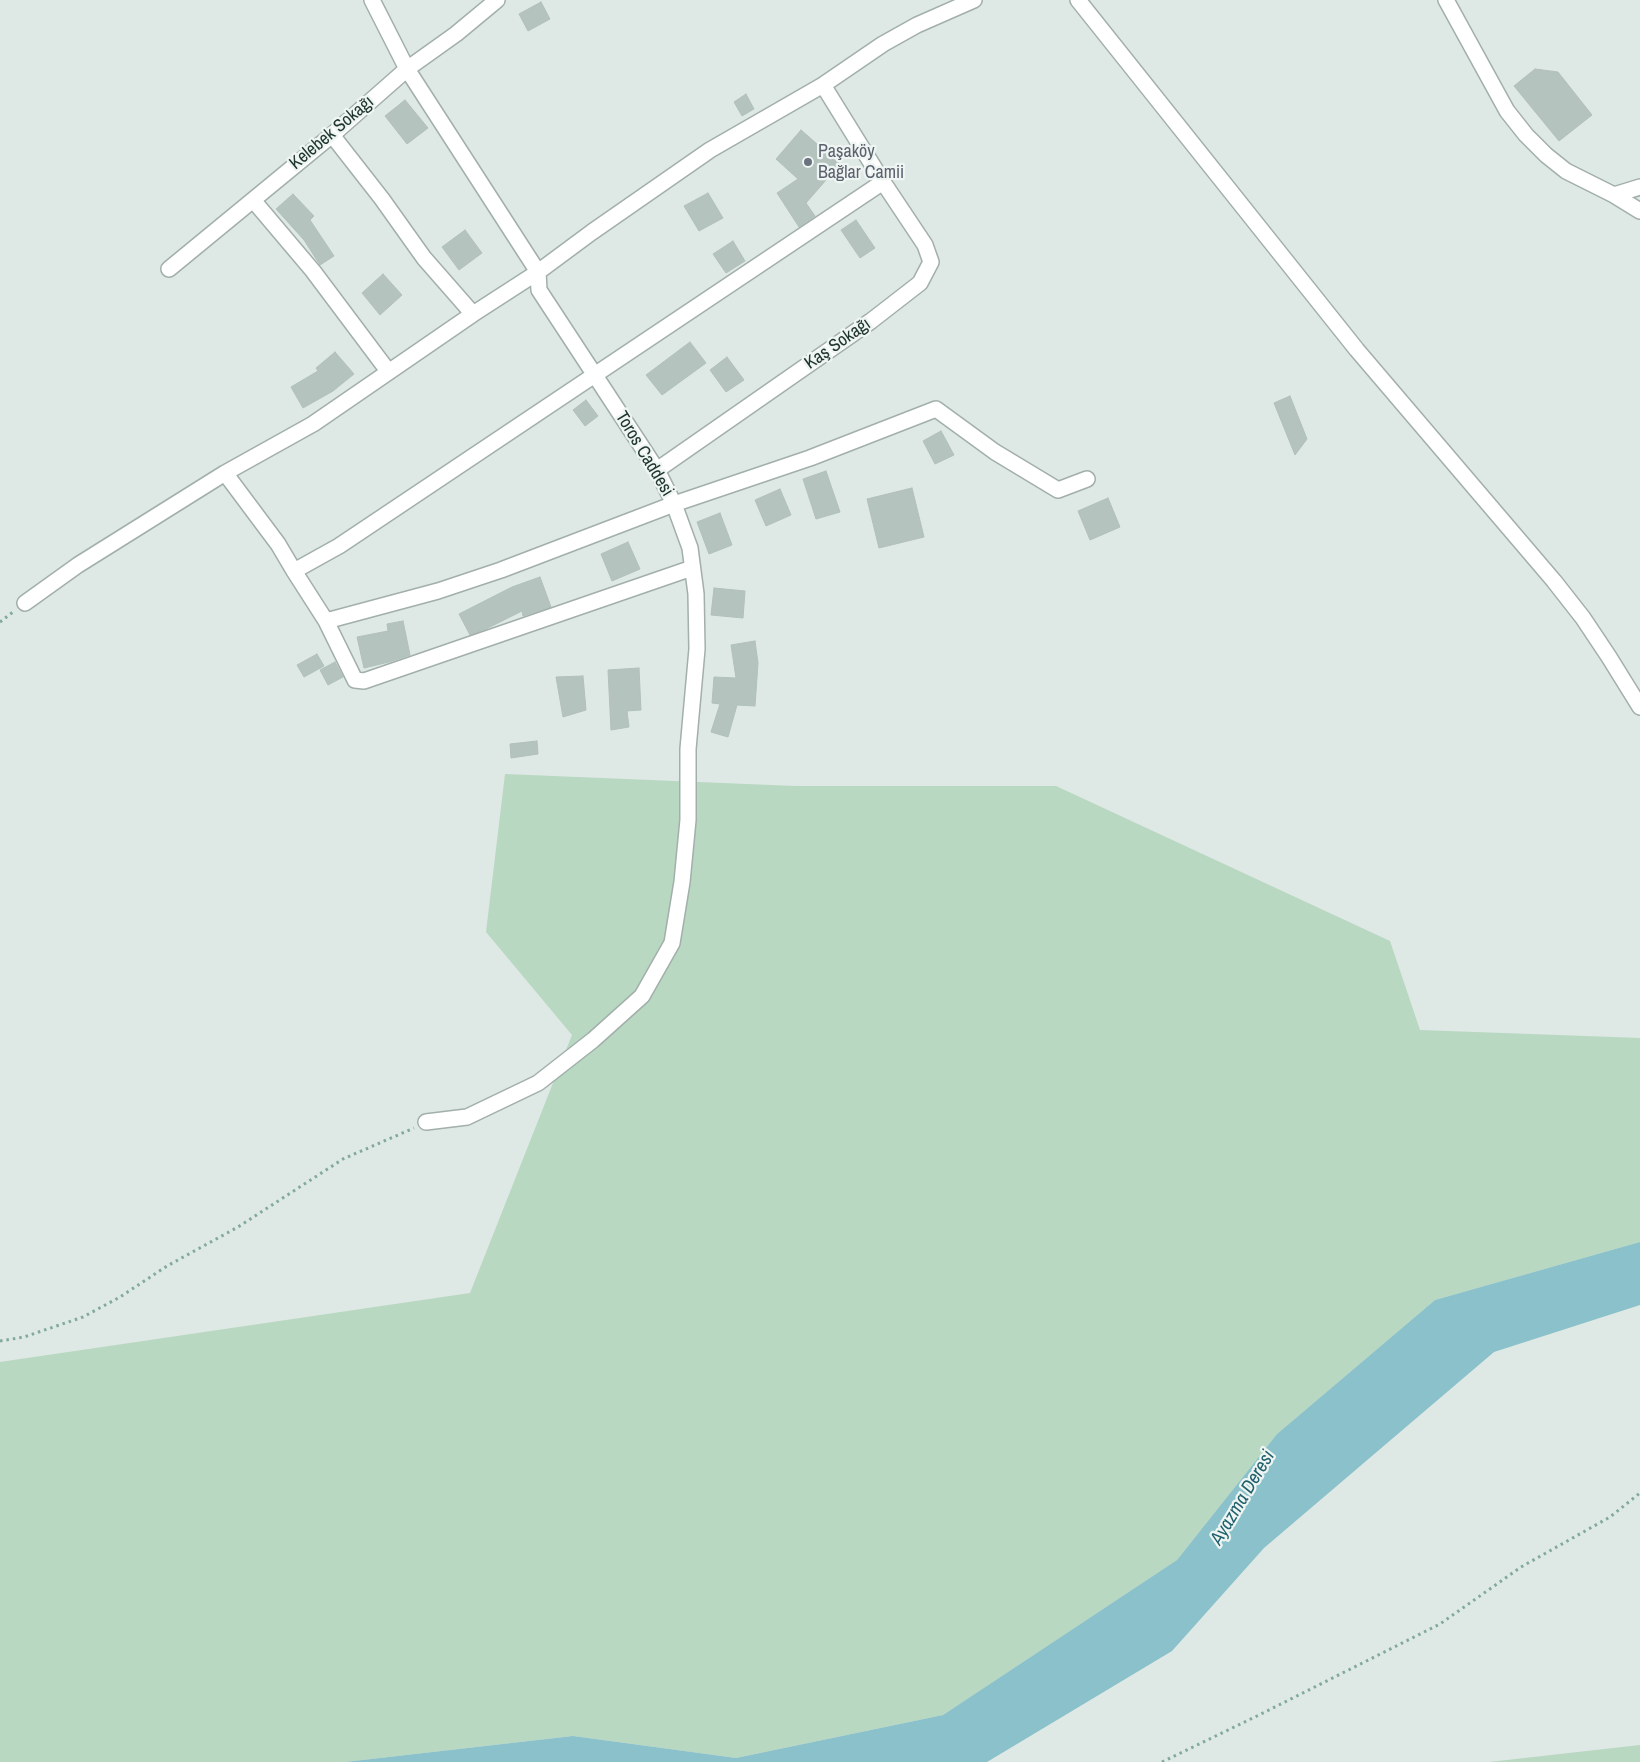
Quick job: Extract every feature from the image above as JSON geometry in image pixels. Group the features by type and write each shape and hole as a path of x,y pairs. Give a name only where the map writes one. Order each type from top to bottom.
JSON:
{"street":[{"name":"Toros Caddesi","path":"372,0 407,69 538,272 539,290 657,470 674,504 810,458 936,410 995,452 1058,490 1087,479"},
{"name":"Kelebek Sokağı","path":"169,269 332,135 407,69 456,34 497,0"},
{"path":"25,603 78,565 225,473 313,424 388,371 538,272 599,226 710,150 823,85 883,44 917,25 974,0"},
{"path":"1078,0 1357,350 1554,581 1604,649 1640,708"},
{"path":"1446,0 1507,110 1526,136 1566,171 1614,195 1640,211"},
{"name":"Kaş Sokağı","path":"657,470 871,321 920,283 931,262 925,245 883,182 823,85"},
{"path":"332,135 382,199 424,258 473,314"},
{"path":"294,571 339,546 883,182"},
{"path":"1614,195 1640,187"},
{"path":"253,200 313,271 388,371"},
{"path":"225,473 278,544 326,621 355,680 364,681 692,568"},
{"path":"326,621 438,590 501,570 674,504 690,548 696,594 697,649 688,748 688,820 682,882 672,943 642,996 593,1040 538,1083 467,1117 426,1122"}],"path":[{"path":"0,1342 24,1337 83,1316 120,1297 167,1266 238,1227 343,1159 426,1122"},
{"path":"1162,1762 1440,1624 1521,1567 1610,1516 1640,1493"}],"green space":[{"path":"505,774 795,786 1056,786 1390,941 1420,1030 1640,1038 1640,1242 1435,1300 1277,1434 1177,1560 943,1715 736,1758 573,1736 345,1762 0,1762 0,1362 470,1293 572,1035 486,932"},
{"path":"1640,1745 1640,1762 1489,1762"}],"water":[{"name":"Ayazma Deresi","path":"1640,1242 1640,1305 1494,1352 1264,1548 1172,1651 987,1762 345,1762 573,1736 736,1758 943,1715 1177,1560 1277,1434 1435,1300"}],"building":[{"path":"541,2 550,19 528,31 519,14"},
{"path":"1535,69 1558,72 1592,115 1559,141 1514,86"},
{"path":"746,94 754,109 742,116 734,102"},
{"path":"405,100 428,128 407,144 385,116"},
{"name":"Paşaköy Bağlar Camii","path":"801,130 840,164 806,203 815,216 799,227 777,193 798,179 776,159"},
{"path":"708,193 723,218 699,231 684,206"},
{"path":"293,194 314,216 310,220 334,256 320,265 304,240 276,209"},
{"path":"856,220 875,248 860,258 841,230"},
{"path":"465,230 482,253 459,270 442,247"},
{"path":"733,241 745,261 726,273 713,254"},
{"path":"383,274 402,295 380,315 362,293"},
{"path":"690,342 706,363 662,395 646,375"},
{"path":"335,352 354,374 333,391 303,408 291,387 318,371 316,368"},
{"path":"727,357 744,380 726,392 710,370"},
{"path":"1290,396 1307,439 1295,455 1274,403"},
{"path":"586,400 598,416 585,426 573,410"},
{"path":"941,431 954,455 935,464 923,441"},
{"path":"826,471 840,512 816,519 803,479"},
{"path":"912,488 924,537 879,548 867,499"},
{"path":"780,489 791,515 766,526 755,500"},
{"path":"1108,498 1120,527 1090,540 1078,511"},
{"path":"720,513 732,545 709,554 697,522"},
{"path":"628,542 640,569 612,581 601,554"},
{"path":"540,577 551,607 523,616 522,611 470,635 459,614 512,587"},
{"path":"714,588 745,591 743,618 711,615"},
{"path":"403,621 410,655 364,668 357,637 388,631 387,624"},
{"path":"755,641 758,663 755,706 737,705 728,737 711,732 720,704 712,703 714,677 736,678 731,645"},
{"path":"317,654 324,666 304,677 297,665"},
{"path":"335,662 343,677 328,685 320,670"},
{"path":"639,668 641,710 627,711 629,727 611,730 608,670"},
{"path":"583,676 586,710 563,717 556,677"},
{"path":"537,741 538,754 511,758 510,744"}],"place":[{"name":"Paşaköy Bağlar Camii","path":"808,162"}]}
